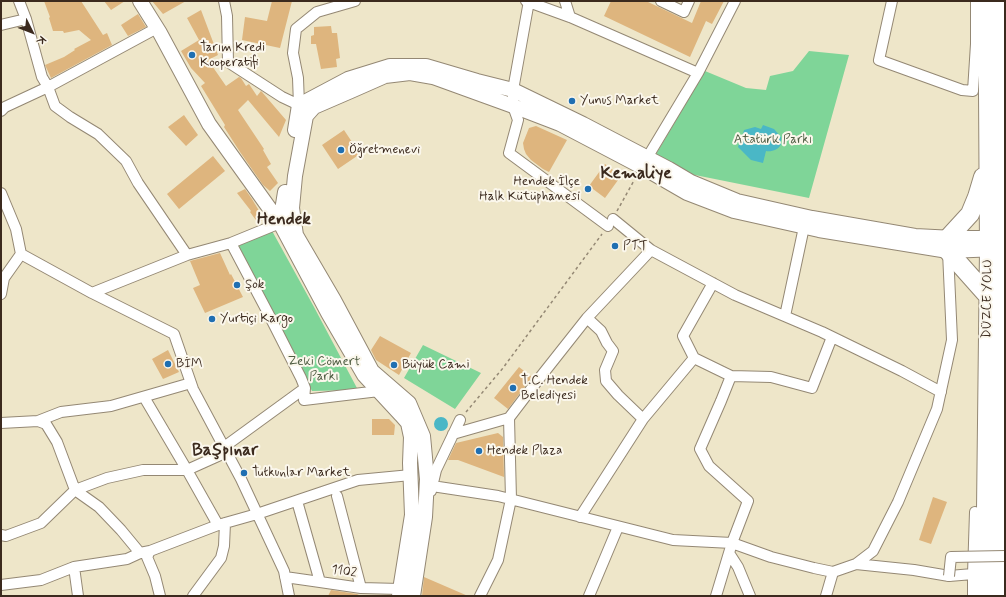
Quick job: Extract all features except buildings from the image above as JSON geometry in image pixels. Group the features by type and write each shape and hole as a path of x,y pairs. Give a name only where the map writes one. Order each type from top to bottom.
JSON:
{"highway":[{"name":"DÜZCE YOLU","path":"985,596 988,296 998,243 999,168 988,1"},
{"path":"988,296 948,244 970,214 977,197 999,168 1002,1"},
{"path":"998,243 1004,406 1000,447 1000,596"},
{"path":"1001,322 1005,304"},
{"path":"975,512 986,465"}],"main road":[{"path":"140,1 157,28 209,124 280,223 328,313 364,376 408,423 411,437 412,515 400,593"},
{"path":"280,223 299,104 348,79 390,66 426,66 513,90 583,124 644,162 687,193 734,211 820,230 948,244 998,243"},
{"path":"413,596 426,517 427,478 423,436 409,403 372,370 296,234 292,208 294,176 306,116 314,107 385,76 410,73 433,77 560,124 644,162 669,169 691,182 737,201 812,218 915,236 948,244"},
{"path":"280,223 296,234"}],"street":[{"path":"19,1 26,19 42,77 48,87 55,106 98,134 126,161 138,183 187,255"},
{"path":"224,1 228,62 282,98 314,107"},
{"path":"299,104 298,78 293,53 296,29 317,12 355,1"},
{"path":"698,74 570,17 528,1 513,90 513,106 518,120 509,153 651,250 735,295 832,337 941,392"},
{"path":"565,1 570,17"},
{"path":"661,1 684,12 689,1"},
{"path":"644,162 698,74 735,1"},
{"path":"892,1 879,60 962,90 973,91 976,44 976,1"},
{"path":"1,25 26,19"},
{"path":"1,111 157,28"},
{"path":"1,193 16,229 21,254 2,281 1,294"},
{"path":"92,293 187,255 231,243 280,223"},
{"path":"785,316 804,226"},
{"path":"231,243 301,378 305,388 304,400 381,393"},
{"path":"432,486 498,496 673,540 732,543 771,557 833,572 856,564 873,551 898,502 937,409 952,340 948,244"},
{"path":"480,596 498,560 511,499 510,418 587,318 651,250"},
{"path":"21,254 92,293 174,334 194,390 241,479 284,571 289,596"},
{"path":"713,283 683,336 694,358 731,376 771,377 812,388 832,337"},
{"path":"587,318 601,331 613,351 605,370 606,381 643,419"},
{"path":"580,517 643,419 694,358"},
{"path":"716,596 732,543 748,501 709,466 700,449 731,376"},
{"path":"1,423 38,421 60,412 111,406 191,382"},
{"path":"1,535 6,536 41,523 75,490 107,478 143,470 187,470 225,450 305,388"},
{"path":"144,396 187,470 221,524 224,546 221,558 193,596"},
{"path":"453,434 510,418"},
{"path":"426,517 436,470 460,420"},
{"path":"38,421 46,424 57,442 75,490 99,507 140,553"},
{"path":"1,585 41,580 74,567 127,559 221,524 257,514 358,480 411,475"},
{"path":"337,496 361,588"},
{"name":"1102","path":"297,501 320,582 400,593"},
{"path":"973,596 975,512"},
{"path":"589,596 618,527"},
{"path":"150,551 147,557 160,596"},
{"path":"729,553 738,567 750,596"},
{"path":"949,576 951,557 1005,556"},
{"path":"856,564 914,570 949,576 973,574"},
{"path":"74,567 78,596"},
{"path":"826,596 833,572"},
{"path":"285,577 320,582"}],"path":[{"path":"460,420 503,368 610,222 644,162"}],"green space":[{"name":"Atatürk Parkı","path":"809,51 849,55 809,198 690,174 655,156 705,71 746,88 766,90 770,76 793,71"},
{"name":"Zeki Cömert Parkı","path":"271,229 358,390 312,391 235,242"},
{"path":"423,345 481,373 455,409 404,378"}],"water":[{"path":"763,125 774,129 781,137 781,144 779,148 775,150 766,151 763,163 751,160 738,147 740,141 743,139 742,137 744,130 755,127 761,129"},
{"path":"441,417 446,419 448,424 446,429 441,431 436,429 434,424 436,419"}],"place":[{"name":"Tarım Kredi Kooperatifi","path":"192,55"},
{"name":"Yunus Market","path":"572,101"},
{"name":"Öğretmenevi","path":"341,150"},
{"name":"Hendek İlçe Halk Kütüphanesi","path":"588,189"},
{"name":"PTT","path":"615,246"},
{"name":"Şok","path":"237,285"},
{"name":"Yurtiçi Kargo","path":"212,319"},
{"name":"BİM","path":"168,364"},
{"name":"Büyük Cami","path":"394,365"},
{"name":"T.C. Hendek Belediyesi","path":"513,388"},
{"name":"Hendek Plaza","path":"479,451"},
{"name":"Tutkunlar Market","path":"244,473"}],"district":[{"name":"Kemaliye","path":"636,174"},
{"name":"Hendek","path":"284,220"},
{"name":"Başpınar","path":"225,451"}]}
